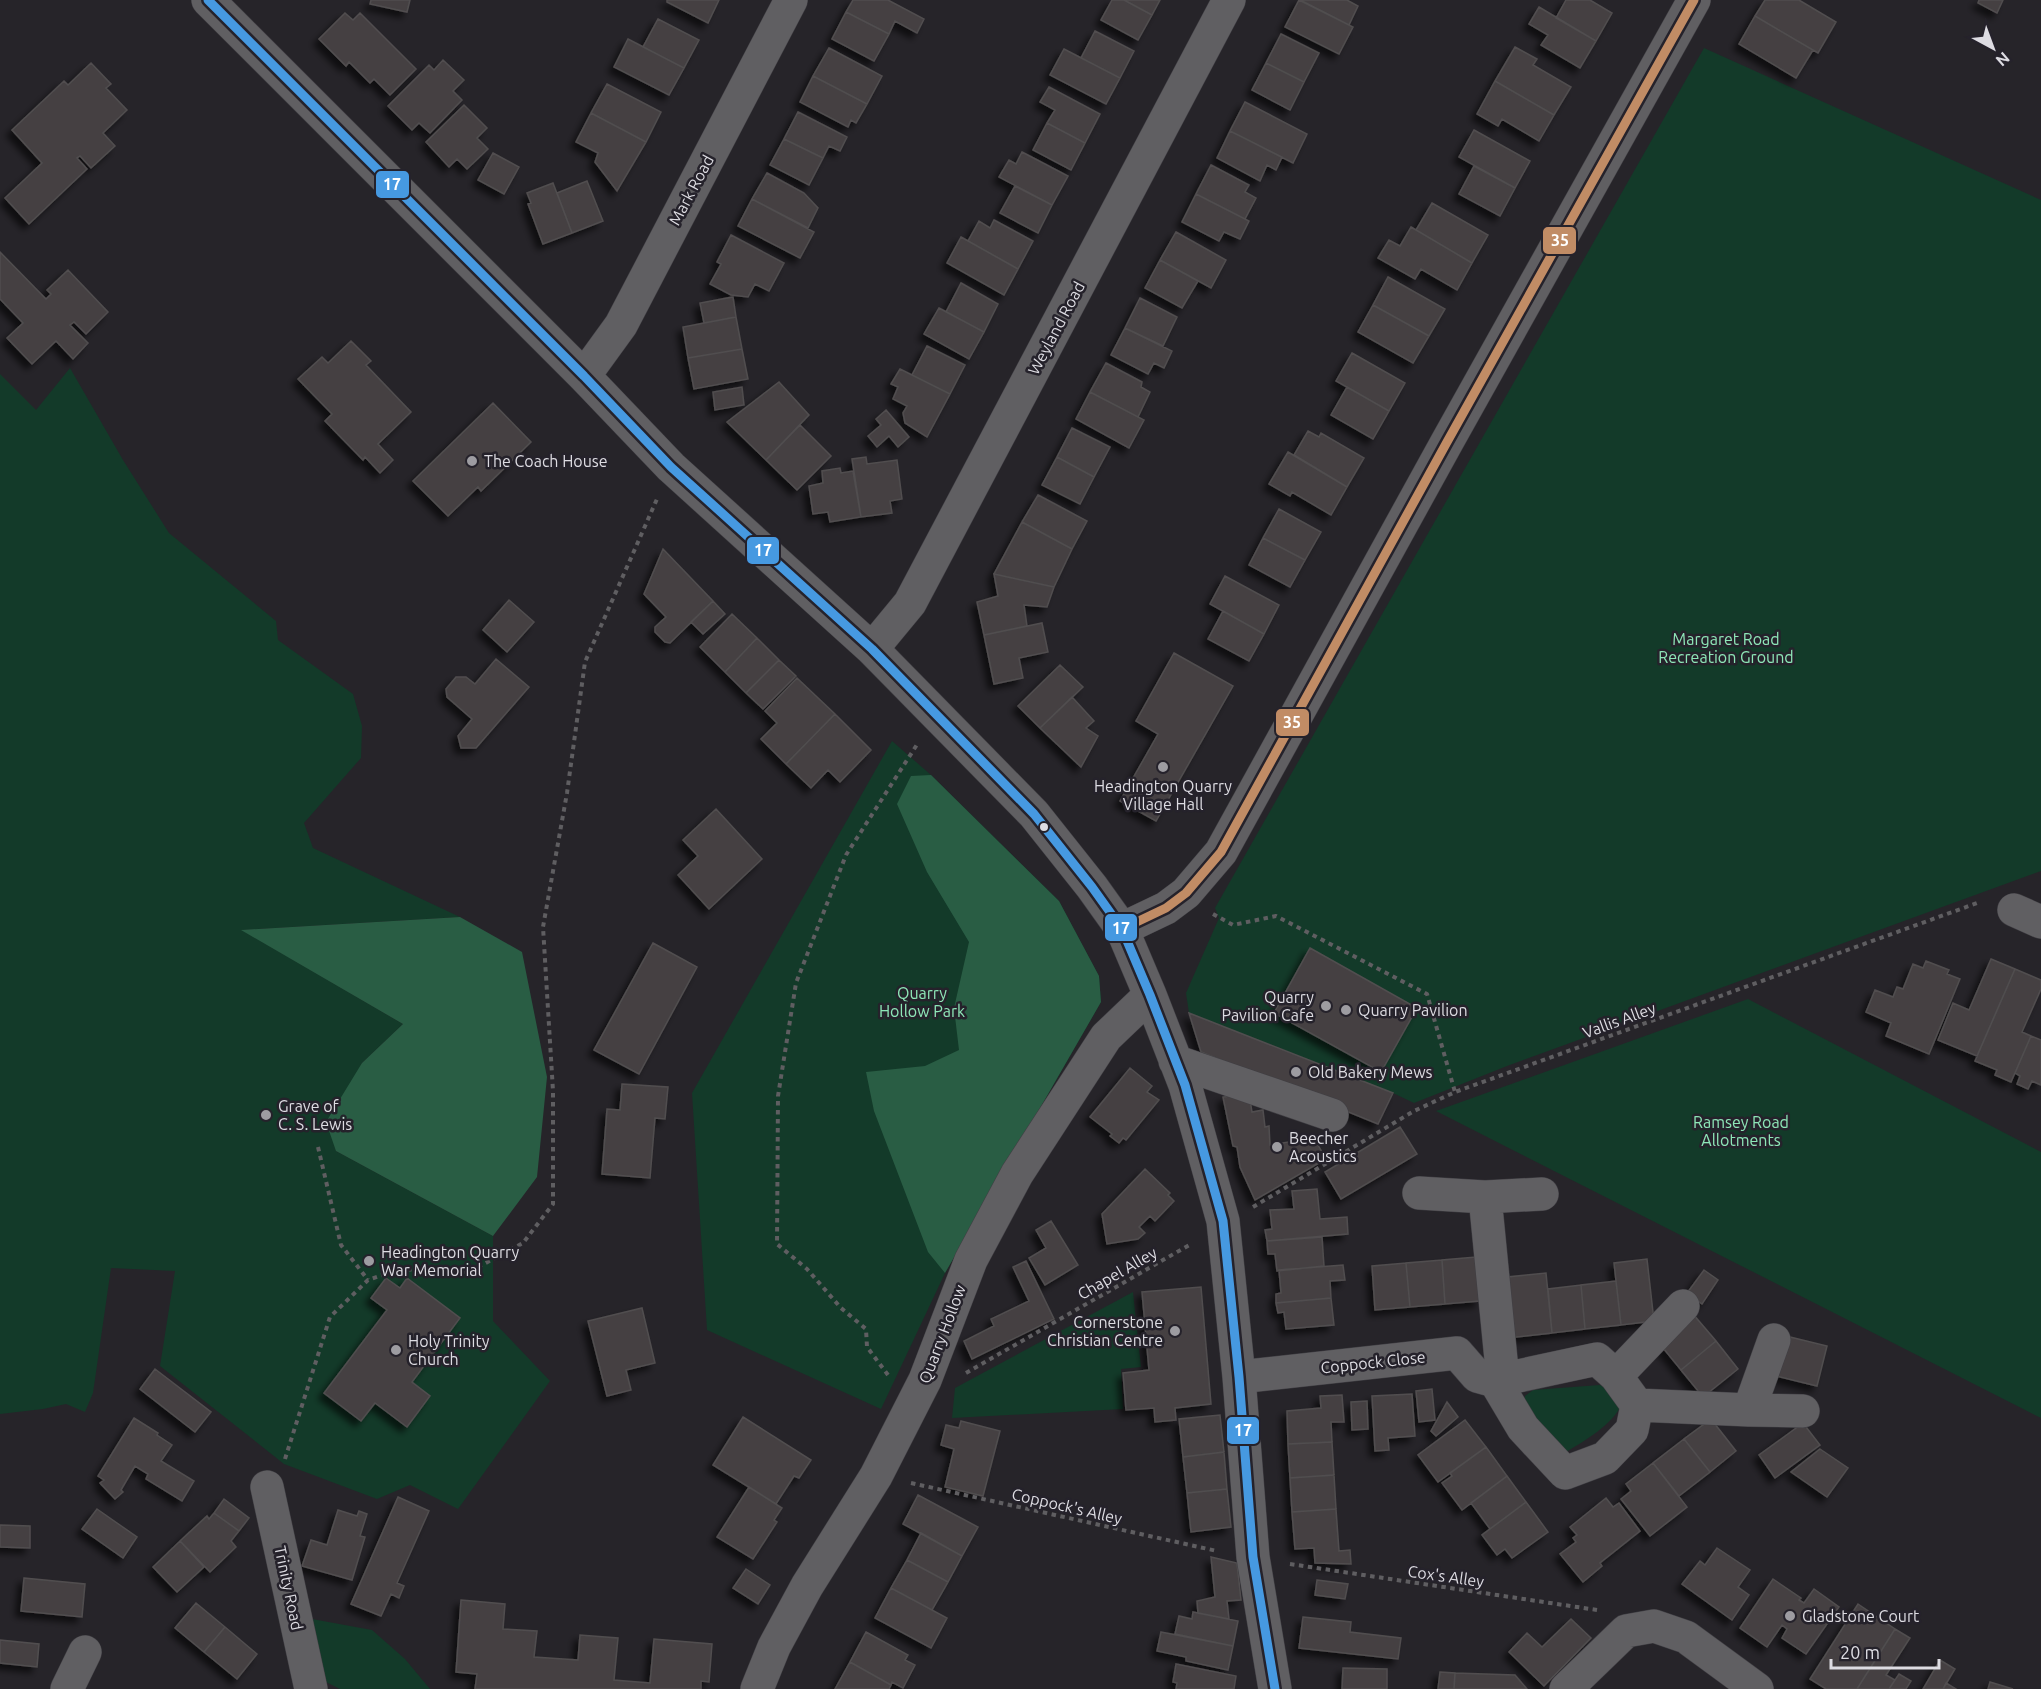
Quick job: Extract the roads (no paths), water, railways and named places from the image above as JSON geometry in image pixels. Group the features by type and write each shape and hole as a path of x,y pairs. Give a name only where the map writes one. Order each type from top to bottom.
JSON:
{"street":[{"path":"208,0 584,376 671,467 872,649 1034,814 1122,929 1185,1085 1223,1223 1254,1557 1275,1689"},
{"name":"Mark Road","path":"584,376 621,325 791,0"},
{"name":"Weyland Road","path":"872,649 910,603 1229,0"},
{"path":"1122,929 1166,908 1186,893 1221,852 1452,432 1694,0"},
{"name":"Quarry Hollow","path":"757,1689 774,1647 807,1586 876,1476 921,1389 971,1260 1017,1174 1106,1037 1150,995"},
{"path":"1175,1061 1332,1115"},
{"path":"1419,1193 1485,1197 1542,1194"},
{"path":"1485,1197 1499,1381 1523,1428 1566,1473 1605,1458 1632,1430 1637,1405 1616,1376 1597,1359 1499,1381"},
{"path":"1616,1376 1683,1306"},
{"path":"1749,1410 1774,1340"},
{"name":"Coppock Close","path":"1239,1377 1457,1353 1477,1376 1499,1381"},
{"path":"1637,1405 1803,1411"},
{"name":"Trinity Road","path":"267,1487 311,1689"},
{"path":"1566,1689 1626,1631 1654,1626 1686,1637 1757,1689"},
{"path":"67,1689 85,1652"}],"place":[{"name":"The Coach House","path":"472,461"},
{"name":"Headington Quarry Village Hall","path":"1163,767"},
{"name":"Quarry Pavilion Cafe","path":"1326,1006"},
{"name":"Quarry Pavilion","path":"1346,1010"},
{"name":"Old Bakery Mews","path":"1296,1072"},
{"name":"Grave of C. S. Lewis","path":"266,1115"},
{"name":"Beecher Acoustics","path":"1277,1147"},
{"name":"Headington Quarry War Memorial","path":"369,1261"},
{"name":"Cornerstone Christian Centre","path":"1175,1331"},
{"name":"Holy Trinity Church","path":"396,1350"},
{"name":"Gladstone Court","path":"1790,1616"}],"park label":[{"name":"Margaret Road Recreation Ground","path":"1726,648"},
{"name":"Quarry Hollow Park","path":"922,1002"},
{"name":"Ramsey Road Allotments","path":"1741,1131"}]}
